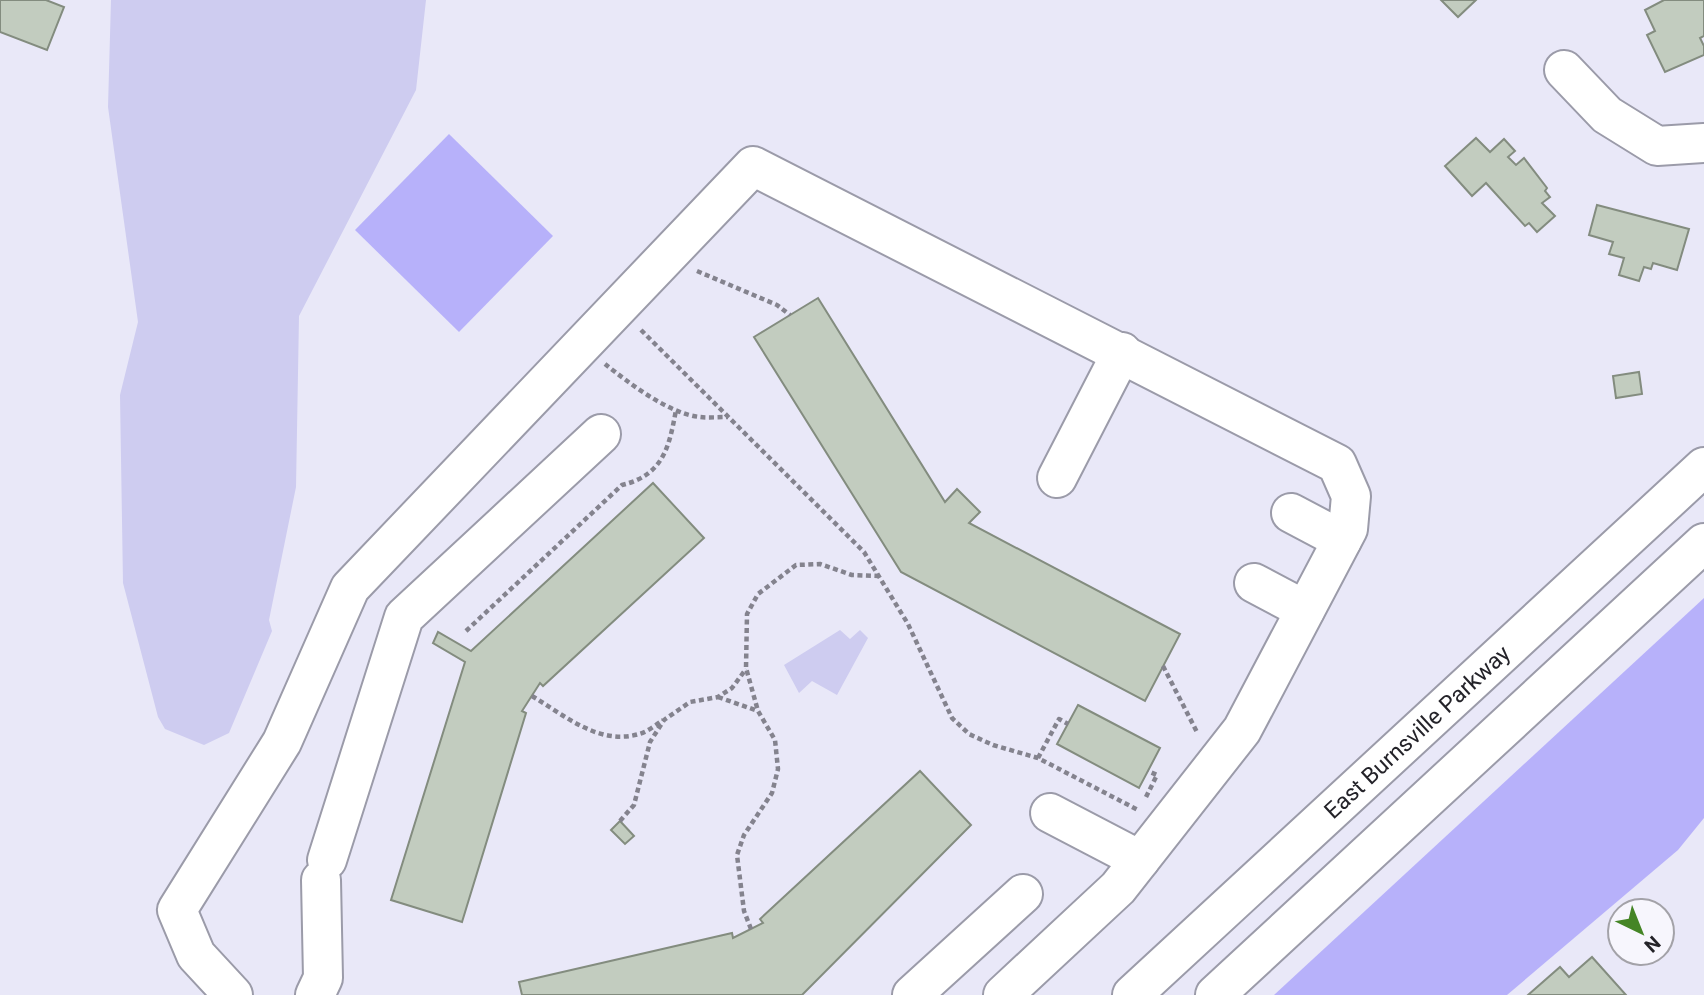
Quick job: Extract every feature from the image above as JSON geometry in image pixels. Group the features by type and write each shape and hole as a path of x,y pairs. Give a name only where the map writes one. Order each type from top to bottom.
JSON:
{"street":[{"path":"1564,70 1607,115 1657,146 1704,143"},
{"path":"233,995 196,955 177,910 282,742 350,588 753,166 1337,464 1351,496 1348,528 1242,730 1118,888 1003,995"},
{"path":"1057,478 1122,352"},
{"path":"315,995 323,978 324,870 404,617 601,433"},
{"name":"East Burnsville Parkway","path":"1132,995 1704,467"},
{"path":"1291,513 1342,540"},
{"path":"1215,995 1704,543"},
{"path":"1254,583 1305,610"},
{"path":"350,588 404,617"},
{"path":"1050,813 1140,860"},
{"path":"912,995 1023,894"}],"path":[{"path":"672,251 700,274 777,305 790,315"},
{"path":"619,306 864,552 908,624 952,718 969,734 993,745 1038,758 1138,810 1157,775 1148,771"},
{"path":"583,344 626,381 676,410 699,417 729,417"},
{"path":"466,631 622,485 641,481 661,463 671,436 676,410"},
{"path":"751,929 744,911 737,855 744,835 772,793 778,769 775,740 758,711 746,668 747,614 758,594 796,565 820,564 852,575 879,576"},
{"path":"1163,666 1214,766"},
{"path":"532,696 592,732 617,737 640,734 690,702 718,697 732,688 746,668"},
{"path":"718,697 758,711"},
{"path":"1038,758 1059,719 1068,724"},
{"path":"620,821 634,805 650,742 664,720"}],"shaded area":[{"path":"449,134 553,236 459,332 355,230"},
{"path":"1704,598 1704,818 1678,850 1623,897 1606,897 1606,911 1507,995 1274,995"}],"water":[{"path":"111,0 426,0 416,90 299,316 296,487 269,620 272,631 229,733 204,745 165,729 158,717 123,583 120,395 138,322 108,107"},
{"path":"840,630 850,639 860,630 868,638 837,695 812,681 799,693 784,665"}],"building":[{"path":"0,0 46,0 64,7 47,50 0,32"},
{"path":"1441,0 1476,0 1458,17"},
{"path":"1664,0 1704,0 1704,36 1700,38 1704,55 1665,72 1647,35 1655,31 1645,10"},
{"path":"1476,138 1490,152 1504,139 1515,151 1508,157 1516,165 1524,158 1547,188 1545,191 1550,197 1542,203 1555,216 1537,232 1529,223 1525,226 1486,183 1472,196 1445,166"},
{"path":"1597,205 1689,229 1677,270 1653,263 1651,269 1644,267 1639,281 1619,275 1624,258 1609,254 1613,242 1589,235"},
{"path":"818,298 945,502 957,489 980,512 969,523 1180,634 1145,701 901,572 754,337"},
{"path":"1639,372 1642,394 1616,398 1613,376"},
{"path":"653,483 704,538 543,686 540,683 522,711 526,713 462,922 391,900 465,662 433,643 438,632 471,651"},
{"path":"1078,705 1160,748 1139,788 1057,744"},
{"path":"920,771 971,825 802,995 522,995 519,982 732,933 733,938 763,923 760,919"},
{"path":"620,821 634,836 625,844 611,830"},
{"path":"1592,957 1626,995 1528,995 1560,967 1569,977"}]}
